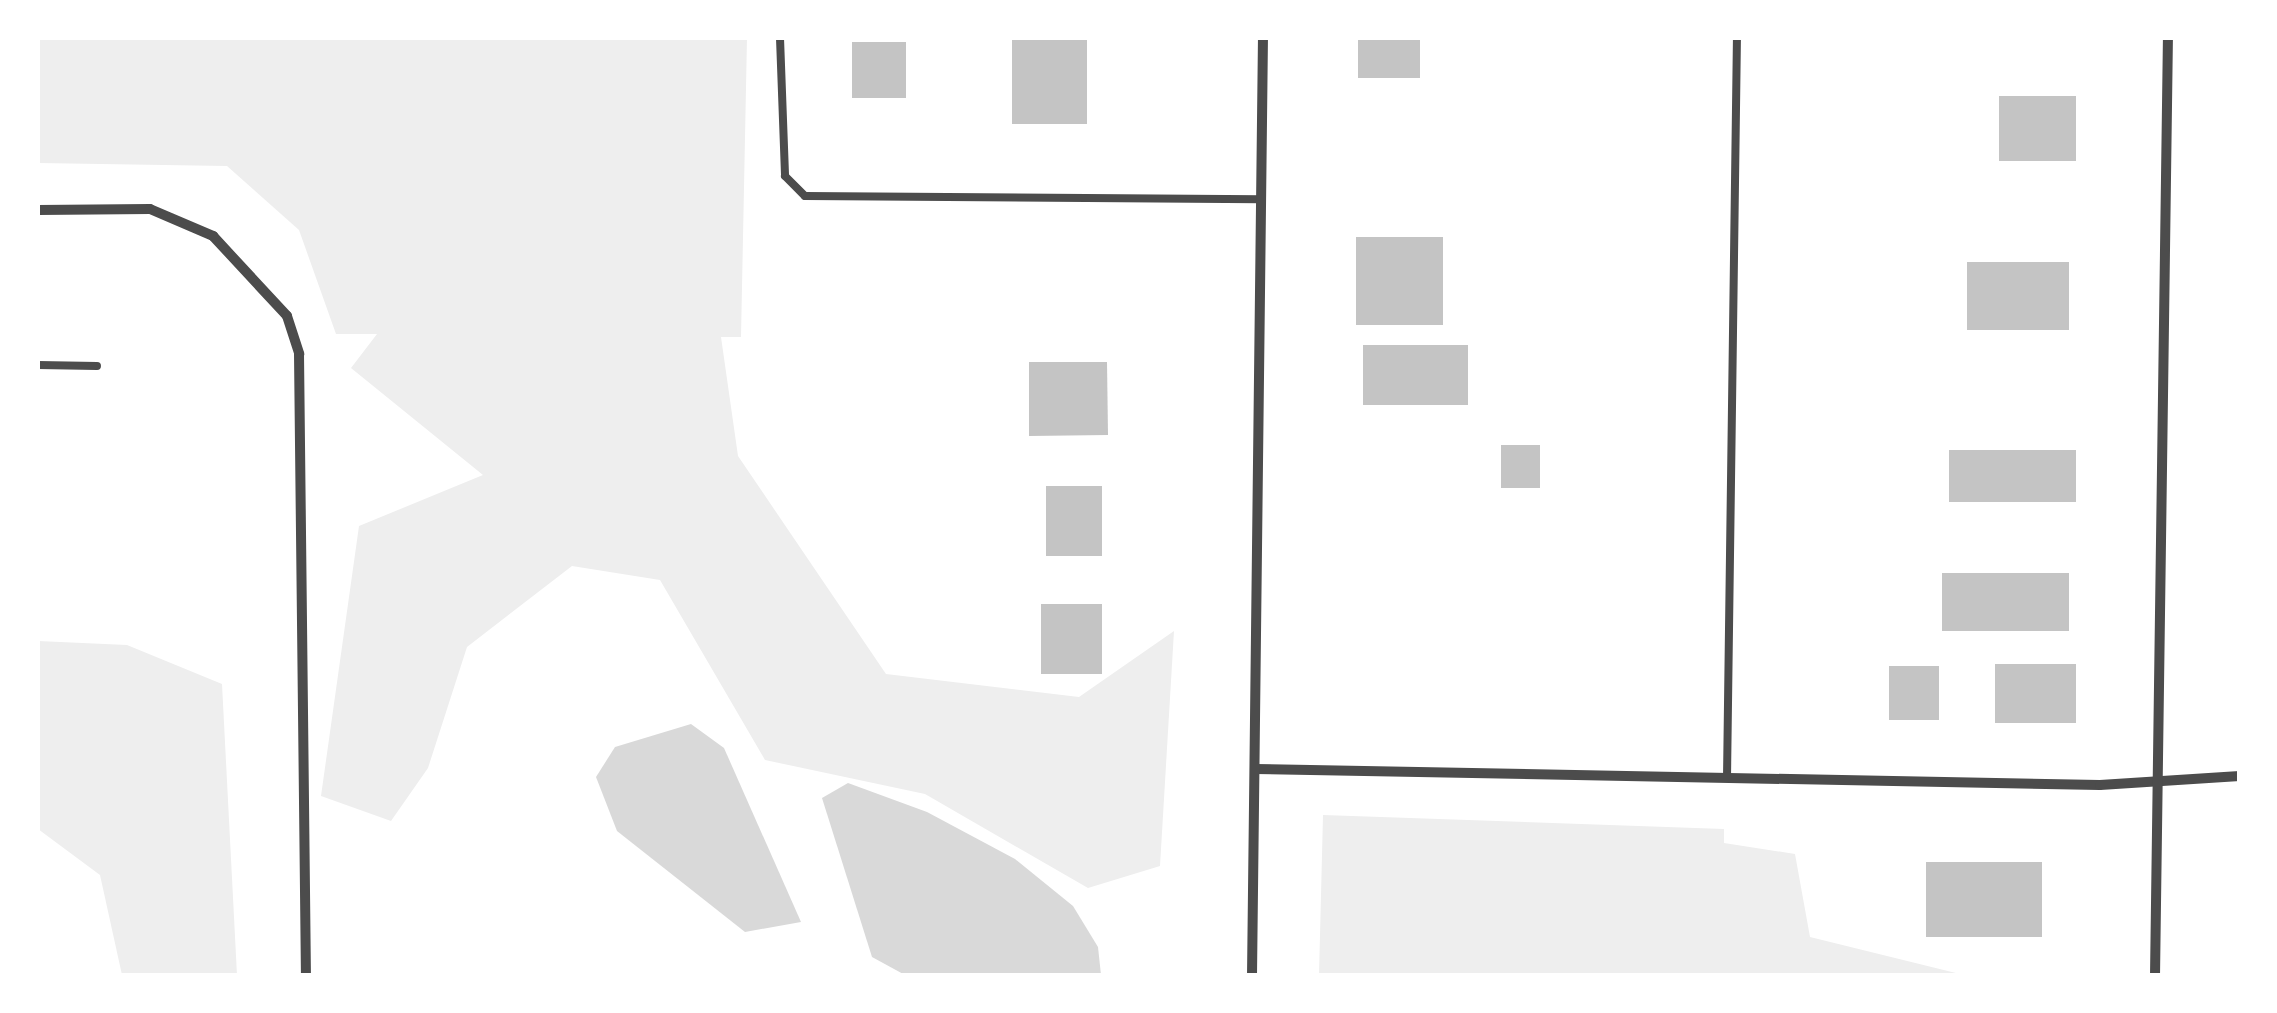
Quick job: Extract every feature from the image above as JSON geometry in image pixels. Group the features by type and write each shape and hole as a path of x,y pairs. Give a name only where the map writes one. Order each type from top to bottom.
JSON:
{"street":[{"path":"1252,976 1263,38"},
{"path":"2154,976 2168,38"},
{"path":"38,210 150,208 213,236 287,316 300,354 306,976"},
{"path":"1255,769 2156,782 2240,776"}],"lane":[{"path":"780,38 786,176 805,196 1261,200"},
{"path":"1727,778 1738,38"},
{"path":"38,365 97,366"}],"shaded area":[{"path":"38,38 747,38 741,337 721,337 738,456 886,674 1079,697 1174,631 1160,866 1088,888 925,794 765,760 660,580 572,566 467,647 428,768 391,821 321,796 359,526 483,475 351,368 377,334 336,334 299,230 227,166 38,163"},
{"path":"38,641 127,645 222,684 237,975 122,975 100,875 38,829"},
{"path":"691,724 724,748 801,922 745,932 617,831 596,777 615,747"},
{"path":"848,783 927,812 1015,859 1073,906 1098,947 1101,975 905,975 872,957 822,798"},
{"path":"1323,815 1724,829 1724,843 1795,854 1810,937 1964,975 1319,975"}],"building":[{"path":"1358,38 1420,38 1420,78 1358,78"},
{"path":"1012,40 1087,40 1087,124 1012,124"},
{"path":"852,42 906,42 906,98 852,98"},
{"path":"1999,96 2076,96 2076,161 1999,161"},
{"path":"1356,237 1443,237 1443,325 1356,325"},
{"path":"1967,262 2069,262 2069,330 1967,330"},
{"path":"1363,345 1468,345 1468,405 1363,405"},
{"path":"1029,362 1107,362 1108,435 1029,436"},
{"path":"1501,445 1540,445 1540,488 1501,488"},
{"path":"1949,450 2076,450 2076,502 1949,502"},
{"path":"1046,486 1102,486 1102,556 1046,556"},
{"path":"1942,573 2069,573 2069,631 1942,631"},
{"path":"1041,604 1102,604 1102,674 1041,674"},
{"path":"1995,664 2076,664 2076,723 1995,723"},
{"path":"1889,666 1939,666 1939,720 1889,720"},
{"path":"1926,862 2042,862 2042,937 1926,937"}]}
